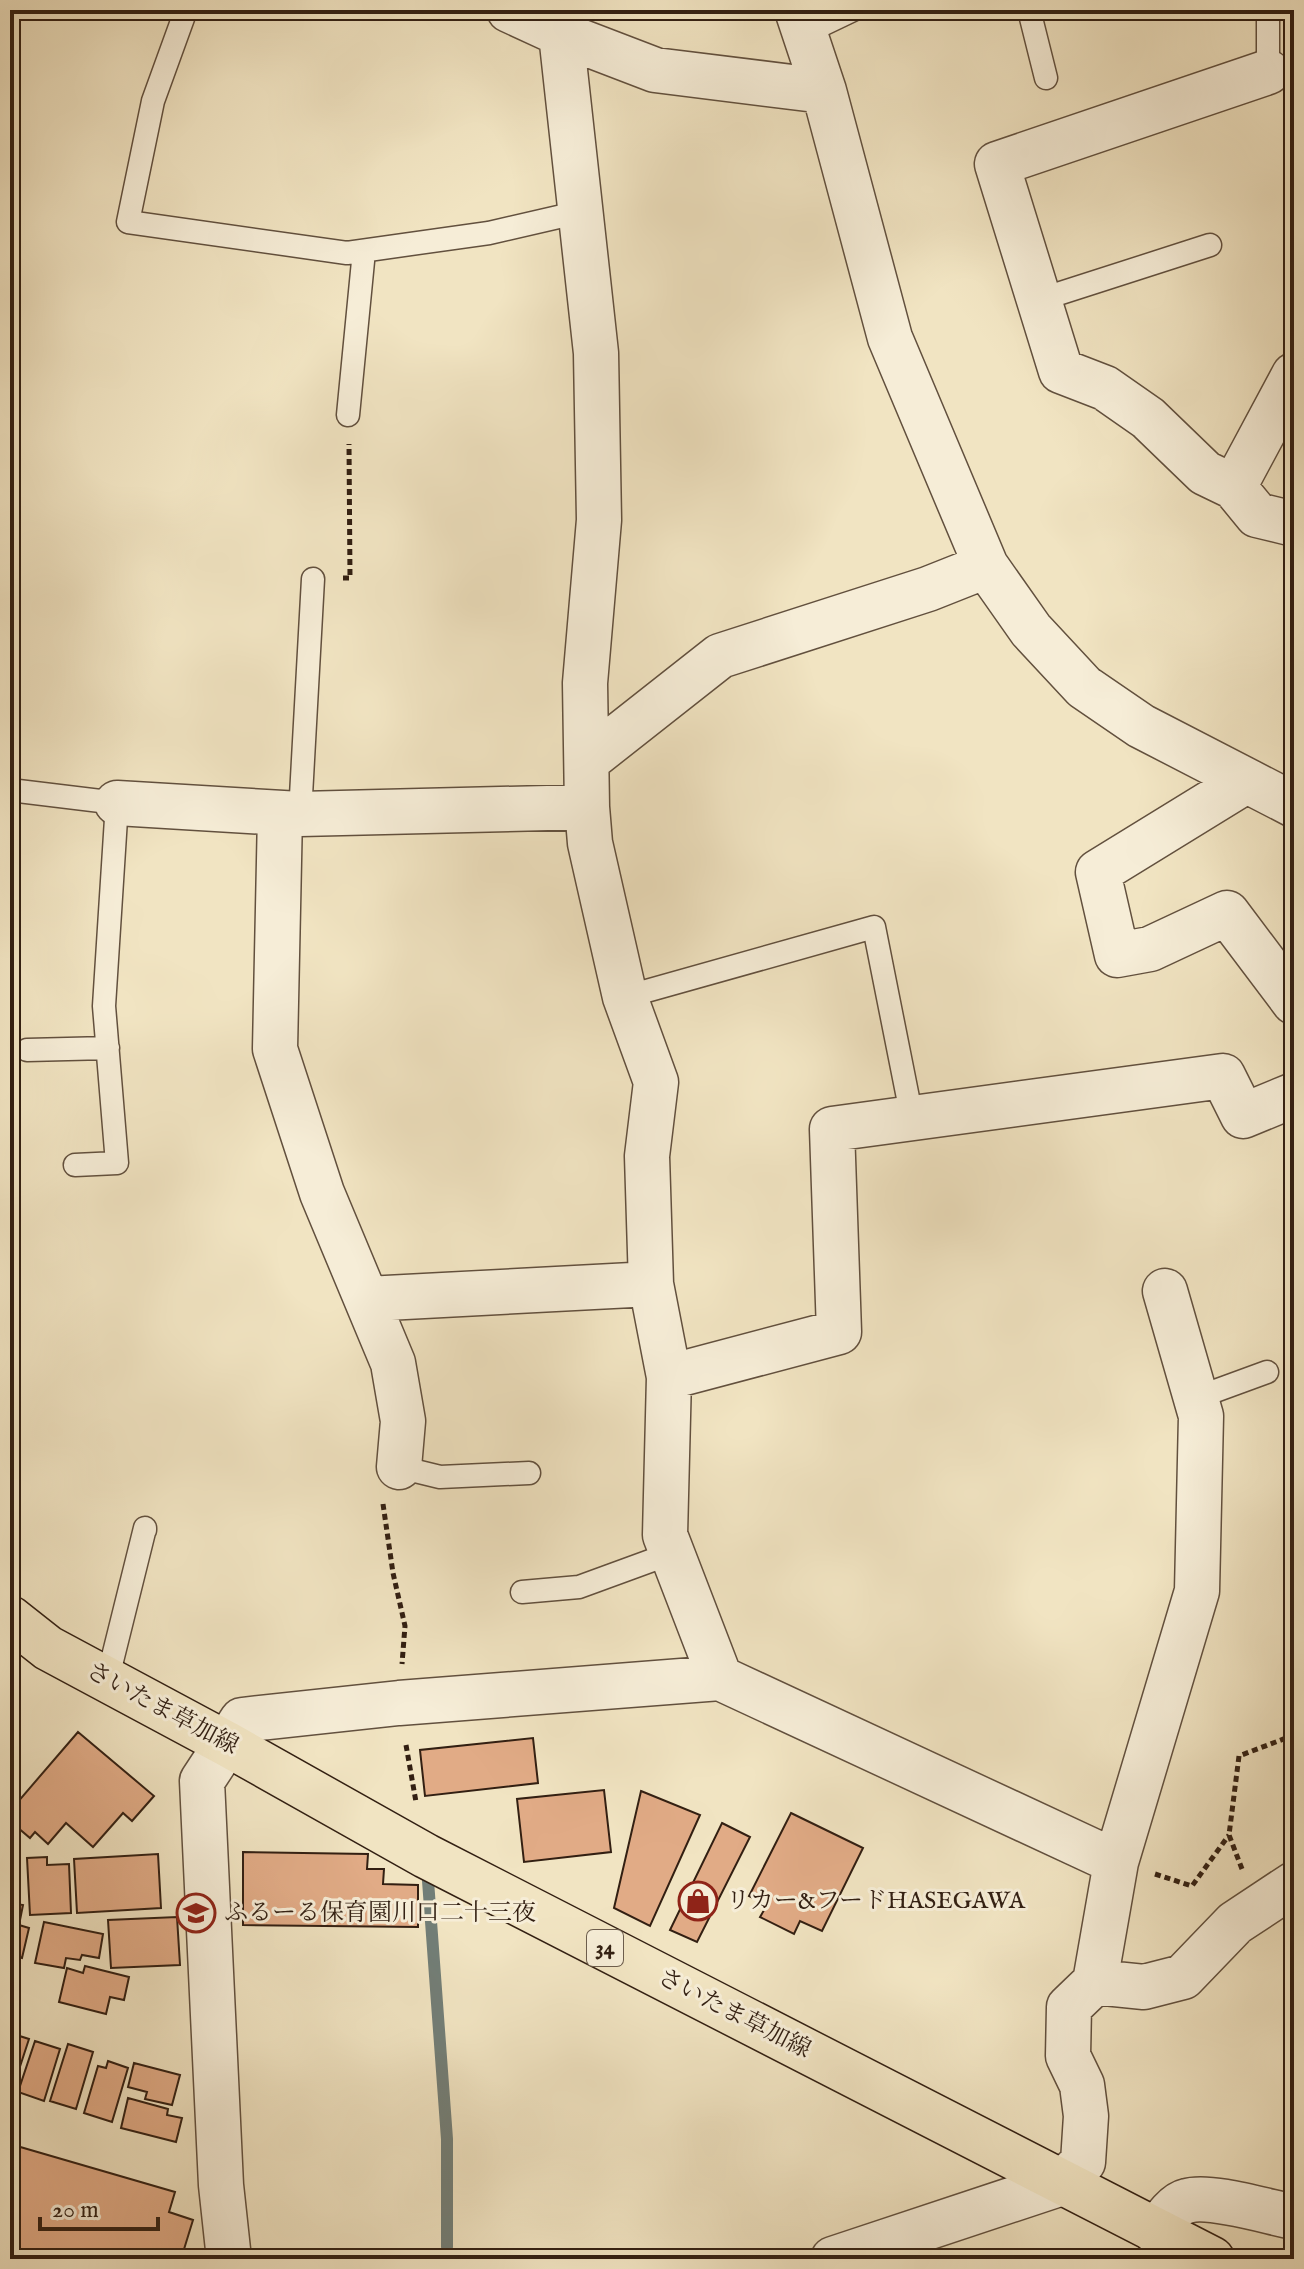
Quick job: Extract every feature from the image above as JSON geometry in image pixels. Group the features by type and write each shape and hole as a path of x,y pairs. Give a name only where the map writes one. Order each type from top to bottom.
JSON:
{"main road":[{"name":"さいたま草加線","path":"10,1618 48,1648 426,1856 1212,2259"}],"street":[{"path":"509,10 561,34 655,70 824,91"},
{"path":"801,21 824,91 890,338 986,566 1031,630 1084,687 1141,726 1294,805"},
{"path":"561,34 596,353 599,520 585,683 590,843 625,997 656,1082 647,1156 651,1284 669,1377 665,1535 720,1678"},
{"path":"1268,72 997,164 1061,371 1105,388 1148,418 1205,473 1234,487 1257,515 1294,524"},
{"path":"1234,487 1294,375"},
{"path":"588,760 720,656 928,589 986,566"},
{"path":"1246,781 1098,872 1117,955 1150,949 1227,913 1294,1002"},
{"path":"117,803 290,814 587,807"},
{"path":"290,814 275,1049 322,1193 393,1363 403,1421 399,1467"},
{"path":"669,1377 839,1332 832,1129 1223,1076 1243,1116 1294,1095"},
{"path":"367,1299 651,1284"},
{"path":"833,2259 1062,2183 1083,2162 1086,2116 1082,2085 1068,2056 1069,2007 1095,1982 1116,1862 1197,1591 1201,1416 1165,1291"},
{"path":"229,2259 221,2185 202,1781 242,1720 399,1703 720,1678 1116,1862"},
{"path":"1095,1982 1144,1987 1183,1977 1235,1923 1294,1884"},
{"path":"1156,2232 1172,2211 1185,2201 1210,2200 1294,2217"}],"lane":[{"path":"186,10 153,101 128,222 347,253 489,233 580,212"},
{"path":"801,21 853,10"},
{"path":"1029,10 1046,78"},
{"path":"1268,10 1268,72"},
{"path":"1039,300 1210,245"},
{"path":"348,415 364,251"},
{"path":"290,814 313,579"},
{"path":"10,790 117,803 104,1006 117,1163 75,1165"},
{"path":"625,997 874,927 912,1118"},
{"path":"27,1050 108,1048"},
{"path":"1196,1398 1267,1372"},
{"path":"399,1467 440,1477 529,1473"},
{"path":"107,1681 145,1530"},
{"path":"522,1592 579,1587 672,1553"}],"path":[{"path":"313,579 350,578 348,415"},
{"path":"1116,1862 1192,1886 1229,1835 1239,1756 1294,1735"},
{"path":"1229,1835 1258,1908"}],"building":[{"path":"78,1732 154,1796 132,1821 123,1813 93,1847 66,1823 48,1844 35,1832 30,1838 10,1821 10,1811"},
{"path":"533,1738 538,1783 425,1796 420,1750"},
{"path":"604,1790 611,1852 524,1862 517,1799"},
{"path":"641,1791 700,1815 650,1926 614,1908"},
{"path":"791,1813 863,1848 822,1931 800,1921 794,1934 760,1917 767,1905 749,1896"},
{"path":"722,1823 750,1837 697,1942 670,1930"},
{"path":"243,1852 368,1854 367,1869 384,1869 383,1884 418,1885 418,1927 243,1925"},
{"path":"158,1854 161,1908 77,1913 74,1859"},
{"path":"47,1857 47,1865 69,1864 71,1913 30,1915 27,1858"},
{"path":"10,1903 23,1905 19,1925 29,1928 22,1958 10,1955"},
{"path":"177,1917 180,1965 111,1968 108,1920"},
{"path":"44,1922 103,1934 99,1958 82,1955 80,1960 66,1958 64,1968 35,1963"},
{"path":"85,1966 129,1977 124,2000 110,1997 106,2014 59,2002 67,1968 83,1973"},
{"path":"10,2033 29,2039 13,2088 10,2087"},
{"path":"35,2041 60,2049 44,2101 18,2092"},
{"path":"68,2044 93,2052 76,2109 50,2101"},
{"path":"108,2061 128,2068 112,2122 84,2113 98,2066 106,2068"},
{"path":"134,2063 180,2075 172,2105 145,2099 147,2092 128,2087"},
{"path":"128,2098 168,2109 167,2115 182,2118 176,2142 121,2128"},
{"path":"10,2144 175,2192 169,2212 193,2220 181,2259 10,2259"}],"waterway":[{"path":"427,1867 447,2139 447,2247"}],"place":[{"name":"リカー&フードHASEGAWA","path":"698,1901"},
{"name":"ふるーる保育園川口二十三夜","path":"196,1913"}]}
